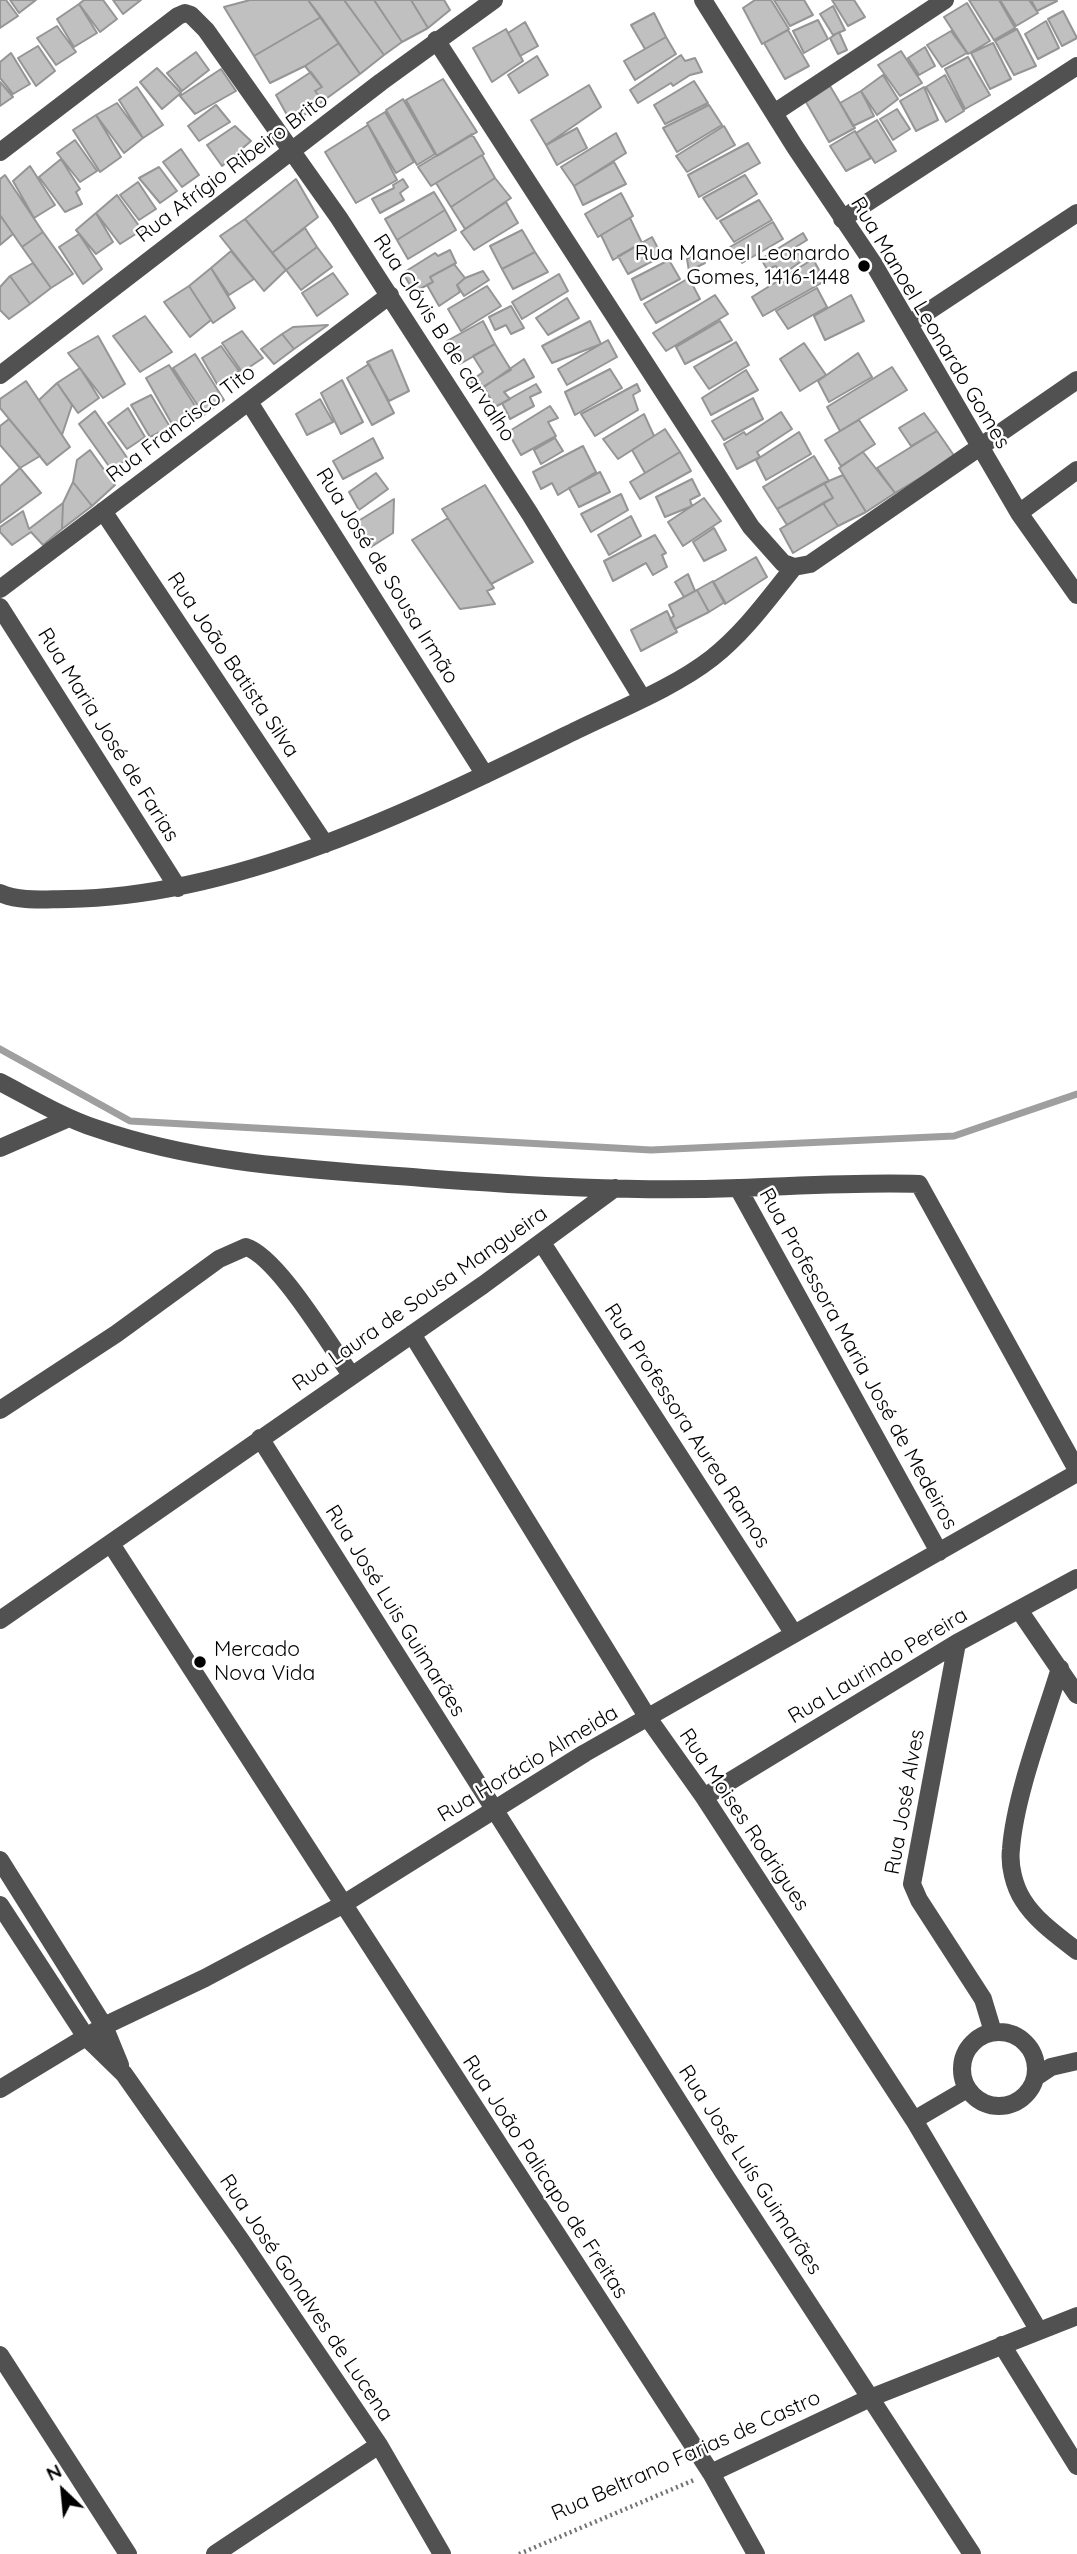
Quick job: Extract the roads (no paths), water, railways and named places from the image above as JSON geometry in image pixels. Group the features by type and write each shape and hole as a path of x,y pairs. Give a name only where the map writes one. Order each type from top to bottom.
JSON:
{"street":[{"name":"Rua Clóvis B de carvalho","path":"168,0 228,59 390,295 530,514 642,698"},
{"name":"Rua Afrígio Ribeiro Brito","path":"0,375 436,40 494,0"},
{"path":"774,113 945,0"},
{"name":"Rua Manoel Leonardo Gomes","path":"707,1 774,113 873,263 978,448 1019,513 1077,595"},
{"path":"0,152 185,15"},
{"path":"436,40 751,527 783,563 794,567 810,564 1077,380"},
{"path":"842,219 1077,66"},
{"path":"909,324 1077,213"},
{"name":"Rua Francisco Tito","path":"0,589 390,295"},
{"name":"Rua José de Sousa Irmão","path":"249,402 485,775"},
{"path":"1019,513 1077,470"},
{"name":"Rua João Batista Silva","path":"103,511 325,844"},
{"path":"0,893 15,899 104,898 178,888 325,844 485,775 642,698 711,659 747,627 794,567"},
{"name":"Rua Maria José de Farias","path":"0,607 178,888"},
{"path":"0,1082 69,1118 142,1143 221,1161 472,1181 615,1188 738,1188 862,1182 919,1184 1077,1471"},
{"path":"0,1148 69,1118"},
{"name":"Rua Laura de Sousa Mangueira","path":"0,1620 542,1243 615,1188"},
{"name":"Rua Professora Maria José de Medeiros","path":"738,1188 939,1552"},
{"name":"Rua Professora Aurea Ramos","path":"542,1243 794,1634"},
{"path":"0,1410 116,1334 219,1259 247,1247 259,1251 277,1270 352,1376"},
{"name":"Rua Moises Rodrigues","path":"412,1334 648,1718 704,1797 914,2120 1039,2331"},
{"name":"Rua José Luis Guimarães","path":"260,1438 492,1809"},
{"name":"Rua Horácio Almeida","path":"0,2089 104,2026 205,1978 342,1905 492,1809 1077,1471"},
{"name":"Rua João Palicapo de Freitas","path":"111,1544 711,2473 756,2554"},
{"name":"Rua Laurindo Pereira","path":"704,1797 957,1643 1077,1578"},
{"path":"1019,1610 1077,1695"},
{"name":"Rua José Alves","path":"957,1643 912,1884 919,1900 983,1999 993,2032"},
{"path":"1060,1668 1027,1780 1010,1850 1012,1874 1023,1900 1047,1928 1077,1951"},
{"name":"Rua José Luís Guimarães","path":"492,1809 972,2554"},
{"name":"Rua José Gonalves de Lucena","path":"0,1860 104,2026 124,2074"},
{"name":"Rua José Gonalves de Lucena","path":"0,1905 86,2037 124,2074 379,2445 442,2554"},
{"path":"993,2032 1007,2032 1021,2038 1031,2049 1036,2063 1036,2077 1030,2091 1019,2101 1005,2106 990,2106 977,2100 967,2089 962,2076 962,2061 968,2047 979,2037 993,2032"},
{"path":"1036,2077 1051,2067 1077,2061"},
{"path":"914,2120 967,2089"},
{"name":"Rua Beltrano Farias de Castro","path":"711,2473 870,2398 1077,2316"},
{"path":"1002,2345 1077,2466"},
{"path":"0,2355 128,2554"},
{"path":"215,2554 379,2445"}],"waterway":[{"path":"0,1049 130,1121 651,1150 954,1136 1077,1094"}],"place":[{"name":"Rua Manoel Leonardo Gomes, 1416-1448","path":"864,266"},
{"name":"Mercado Nova Vida","path":"200,1662"}]}
